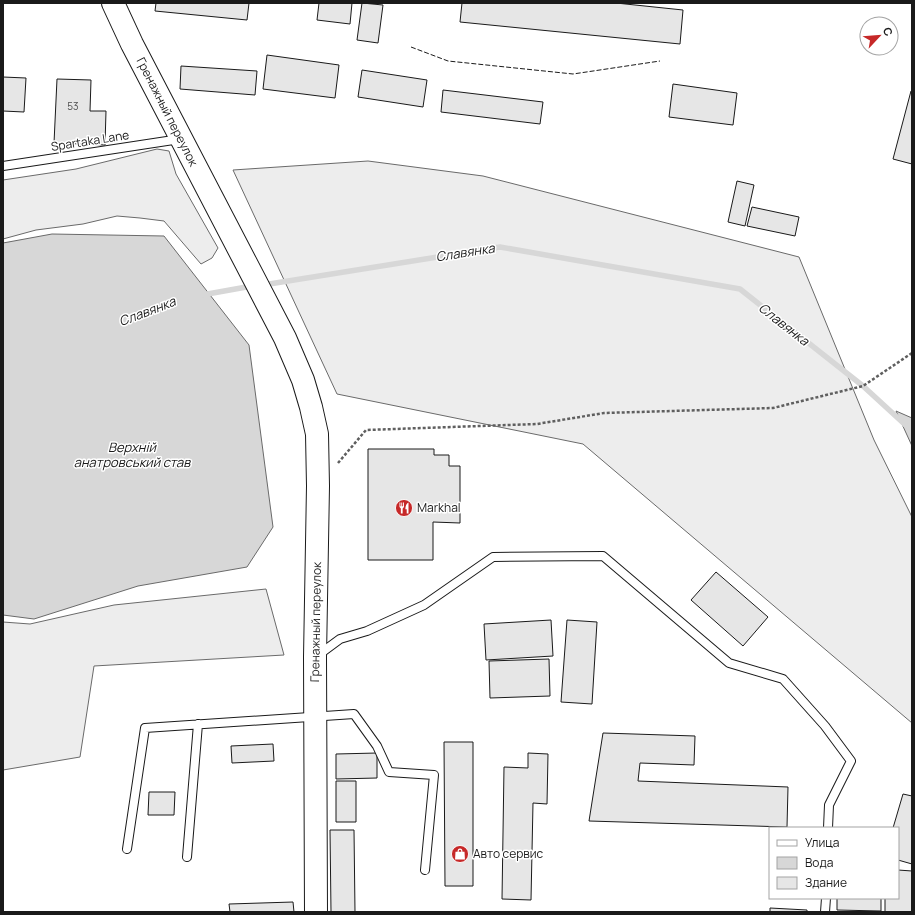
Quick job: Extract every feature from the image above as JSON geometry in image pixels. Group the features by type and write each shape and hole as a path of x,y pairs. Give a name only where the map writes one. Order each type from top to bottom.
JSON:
{"street":[{"name":"Гренажный переулок","path":"113,3 132,44 285,338 303,380 311,407 317,434 318,486 315,657 316,912"}],"lane":[{"name":"Spartaka Lane","path":"3,166 182,139"},
{"path":"315,657 340,639 367,631 424,605 493,557 603,556 730,663 783,679 825,726 851,761 829,804 828,827"},
{"path":"127,849 145,728 354,714 376,746 389,772 434,774 425,870"},
{"path":"187,857 198,724"},
{"path":"825,912 826,899"}],"path":[{"path":"337,464 366,430 537,424 604,412 773,408 863,386 912,352"}],"shaded area":[{"path":"157,149 169,151 176,174 218,248 212,258 201,264 164,221 140,218 117,216 83,224 36,230 3,239 3,180 76,169"},
{"path":"368,161 483,176 799,257 874,440 912,517 912,723 583,444 337,394 233,170"},
{"path":"266,589 284,655 94,666 80,757 3,770 3,622 30,624 114,605"}],"water":[{"name":"Верхній анатровський став","path":"52,234 164,236 249,345 273,527 247,567 138,586 34,619 3,615 3,243"},
{"path":"896,411 912,418 912,446"}],"building":[{"path":"156,3 249,3 247,20 155,11"},
{"path":"319,3 352,3 350,24 317,20"},
{"path":"362,3 383,5 378,43 357,40"},
{"path":"462,3 616,3 683,10 680,44 460,22"},
{"path":"267,55 339,65 335,98 263,89"},
{"path":"181,66 257,71 255,95 180,89"},
{"path":"362,70 427,80 423,107 358,97"},
{"path":"3,77 26,78 24,112 3,111"},
{"path":"57,79 91,80 90,111 106,111 105,145 54,143"},
{"path":"673,84 737,93 733,125 669,117"},
{"path":"443,90 543,102 540,124 441,112"},
{"path":"912,91 912,164 893,159"},
{"path":"737,181 754,185 745,226 728,222"},
{"path":"752,207 799,217 795,236 747,226"},
{"path":"368,449 434,449 434,455 449,455 449,466 460,466 460,523 433,522 433,560 368,560"},
{"path":"716,572 768,617 743,646 691,600"},
{"path":"551,620 553,656 486,660 484,624"},
{"path":"567,620 597,622 592,704 561,702"},
{"path":"549,659 550,696 490,698 489,661"},
{"path":"603,733 695,736 694,765 640,763 638,781 788,787 787,827 589,821"},
{"path":"444,742 473,742 473,886 445,886"},
{"path":"273,744 274,761 232,763 231,746"},
{"path":"377,753 377,778 336,779 336,754"},
{"path":"528,753 548,754 547,804 533,803 531,900 502,899 504,767 528,768"},
{"path":"336,781 356,781 356,822 336,822"},
{"path":"149,792 175,792 174,815 148,815"},
{"path":"903,794 912,796 912,864 899,860 899,827 893,827"},
{"path":"330,830 354,830 355,912 331,912"},
{"path":"899,870 912,871 912,912 885,912 885,899 899,899"},
{"path":"837,899 881,899 881,911 837,910"},
{"path":"293,902 294,912 230,912 229,904"},
{"path":"770,908 807,910 807,912 770,912"}],"waterway":[{"name":"Славянка","path":"263,285 500,247 740,289 863,386 912,431"},
{"name":"Славянка","path":"202,295 252,286"}],"fence":[{"path":"411,47 448,61 573,74 660,61"}],"place":[{"name":"Markhal","path":"404,508"},
{"name":"Авто сервис","path":"460,854"}]}
